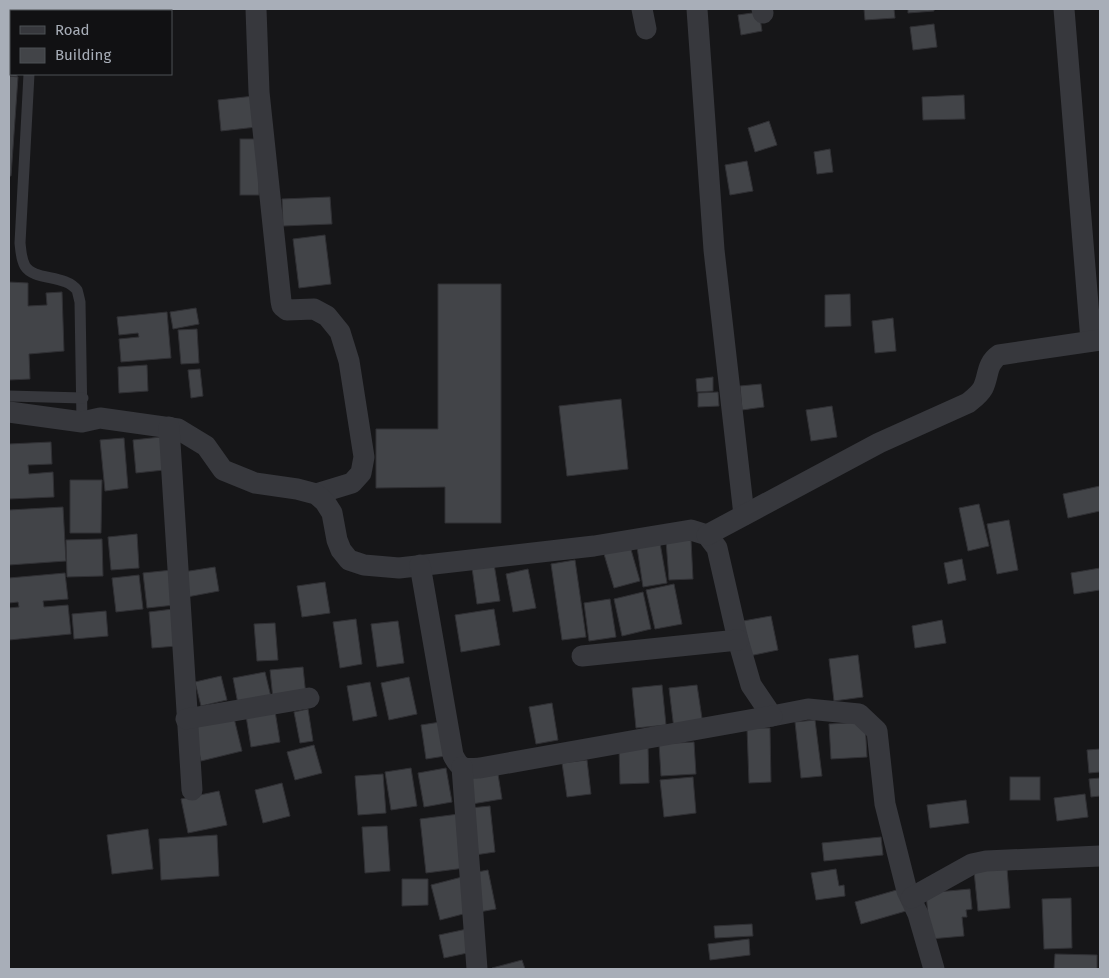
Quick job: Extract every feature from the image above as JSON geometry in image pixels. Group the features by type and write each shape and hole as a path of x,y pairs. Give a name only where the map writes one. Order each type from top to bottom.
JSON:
{"street":[{"path":"256,9 259,92 282,306 287,310 314,309 327,316 340,332 349,361 364,458 361,473 352,483 316,494"},
{"path":"697,9 714,250 744,515"},
{"path":"707,535 879,443 968,403 978,396 983,388 993,359 999,355 1095,341 1064,9"},
{"path":"9,412 82,422 100,418 178,428 206,446 223,470 255,483 297,489 316,494 326,502 332,514 341,550 349,560 364,565 399,568 594,546 691,530 707,535 717,548 738,640 751,685 772,716"},
{"path":"168,427 192,790"},
{"path":"420,565 453,755 458,765 466,769 808,709 859,714 877,731 885,804 907,891 918,914 934,969"},
{"path":"582,656 738,640"},
{"path":"186,719 309,698"},
{"path":"462,767 477,969"},
{"path":"911,898 972,864 986,861 1100,856"}],"lane":[{"path":"29,75 20,243 22,258 26,267 32,273 67,283 77,290 80,302 82,422"},
{"path":"9,396 83,398"}],"building":[{"path":"9,9 21,9 10,10 10,75 17,75 17,77 9,76"},
{"path":"864,9 894,9 895,18 865,20"},
{"path":"908,9 934,9 934,11 908,13"},
{"path":"759,12 762,31 741,35 738,15"},
{"path":"934,24 937,47 913,50 910,27"},
{"path":"9,76 18,77 11,176 9,176"},
{"path":"964,95 965,119 923,120 922,97"},
{"path":"254,96 257,127 221,131 218,100"},
{"path":"769,121 777,145 755,152 748,128"},
{"path":"240,139 259,139 259,195 240,195"},
{"path":"830,149 833,172 817,174 814,152"},
{"path":"747,161 753,191 730,195 725,165"},
{"path":"330,197 332,224 283,226 282,199"},
{"path":"325,235 331,284 299,288 293,239"},
{"path":"9,282 28,283 28,306 47,305 46,293 62,292 64,351 29,354 30,379 9,380"},
{"path":"438,284 501,284 501,523 445,523 445,487 376,488 376,429 438,429"},
{"path":"850,294 851,326 825,327 825,295"},
{"path":"196,308 199,324 173,329 170,312"},
{"path":"167,312 171,358 121,362 119,339 139,337 138,333 119,335 117,317"},
{"path":"893,318 896,351 875,353 872,321"},
{"path":"197,329 199,363 181,364 178,330"},
{"path":"147,365 148,391 119,393 118,367"},
{"path":"200,369 203,396 191,398 188,370"},
{"path":"713,377 713,391 697,392 696,379"},
{"path":"761,384 764,407 742,410 740,386"},
{"path":"718,392 719,406 698,407 698,393"},
{"path":"621,399 628,469 567,476 559,406"},
{"path":"832,406 837,437 811,441 806,410"},
{"path":"161,437 164,470 136,473 133,440"},
{"path":"124,438 128,488 105,491 100,440"},
{"path":"51,442 52,464 28,465 29,474 53,472 54,497 9,499 9,444"},
{"path":"70,480 102,480 101,533 70,533"},
{"path":"1100,486 1100,511 1068,518 1063,494"},
{"path":"979,504 989,546 968,551 959,508"},
{"path":"63,507 66,561 9,565 9,510"},
{"path":"1009,520 1018,570 997,574 987,524"},
{"path":"137,534 139,568 111,570 108,537"},
{"path":"102,539 103,576 67,577 66,540"},
{"path":"691,540 693,579 669,580 666,541"},
{"path":"660,543 667,583 643,587 637,547"},
{"path":"630,546 640,581 614,588 604,554"},
{"path":"962,559 966,580 948,584 944,563"},
{"path":"575,560 586,637 562,640 551,564"},
{"path":"494,564 500,601 477,604 472,568"},
{"path":"215,567 219,591 187,597 183,572"},
{"path":"1100,568 1100,590 1074,594 1071,573"},
{"path":"528,569 536,608 513,612 506,574"},
{"path":"172,570 175,605 147,608 143,573"},
{"path":"65,573 68,599 43,601 44,607 68,605 71,634 9,640 9,608 19,607 18,602 9,603 9,578"},
{"path":"139,575 143,609 116,612 112,578"},
{"path":"325,582 330,613 302,617 297,586"},
{"path":"674,584 682,624 655,629 646,590"},
{"path":"643,592 651,629 622,636 614,599"},
{"path":"610,599 616,637 589,641 584,603"},
{"path":"173,609 177,646 152,648 149,612"},
{"path":"494,609 500,645 461,652 455,615"},
{"path":"106,611 108,636 74,639 72,614"},
{"path":"771,616 778,650 749,656 743,621"},
{"path":"356,619 362,664 340,668 333,622"},
{"path":"942,620 946,643 915,648 912,626"},
{"path":"398,621 404,663 377,667 371,624"},
{"path":"275,623 278,660 257,661 254,624"},
{"path":"858,655 863,697 834,701 829,659"},
{"path":"303,667 306,696 273,699 270,670"},
{"path":"265,672 271,697 238,704 233,678"},
{"path":"221,676 227,700 201,706 195,682"},
{"path":"409,677 417,714 389,720 381,683"},
{"path":"370,682 377,716 353,721 347,686"},
{"path":"662,685 666,725 636,728 632,688"},
{"path":"697,685 703,725 674,729 669,688"},
{"path":"552,703 558,740 536,744 529,707"},
{"path":"308,709 313,741 300,743 294,712"},
{"path":"275,711 280,742 251,747 246,716"},
{"path":"234,718 242,751 201,761 193,727"},
{"path":"815,720 822,776 801,778 795,722"},
{"path":"447,721 452,755 426,759 421,725"},
{"path":"865,722 867,757 831,759 829,724"},
{"path":"747,728 770,728 771,782 749,783"},
{"path":"694,742 696,774 661,776 659,744"},
{"path":"314,745 322,773 295,780 287,752"},
{"path":"648,746 649,783 620,784 619,747"},
{"path":"1100,749 1100,772 1089,773 1087,750"},
{"path":"587,760 591,794 567,797 562,763"},
{"path":"411,768 417,806 391,810 385,772"},
{"path":"446,768 452,802 424,807 418,773"},
{"path":"497,768 502,799 472,804 467,773"},
{"path":"383,774 386,813 358,815 355,776"},
{"path":"693,777 696,813 664,817 660,780"},
{"path":"1010,777 1040,777 1040,800 1010,800"},
{"path":"1100,778 1100,796 1091,797 1089,779"},
{"path":"282,783 290,816 263,823 255,790"},
{"path":"219,791 227,825 188,833 181,799"},
{"path":"1085,794 1088,817 1057,821 1054,798"},
{"path":"966,800 969,823 930,828 927,805"},
{"path":"490,806 495,852 475,855 470,808"},
{"path":"459,814 465,868 426,873 420,819"},
{"path":"387,826 390,871 365,873 362,827"},
{"path":"148,829 153,869 112,874 107,835"},
{"path":"217,835 219,876 161,880 159,839"},
{"path":"881,837 883,855 824,861 822,843"},
{"path":"1007,868 1010,908 978,911 974,871"},
{"path":"836,869 839,886 844,885 845,896 816,900 811,873"},
{"path":"488,870 496,909 479,912 472,873"},
{"path":"462,877 471,912 440,920 431,885"},
{"path":"402,879 428,879 428,905 402,906"},
{"path":"900,889 906,911 861,924 855,902"},
{"path":"970,889 972,909 966,910 967,917 962,917 964,936 930,939 926,893"},
{"path":"1071,898 1072,948 1044,949 1042,899"},
{"path":"752,924 753,936 715,938 714,926"},
{"path":"467,929 472,952 444,958 439,935"},
{"path":"749,939 750,955 710,960 708,944"},
{"path":"1055,954 1097,955 1097,969 1054,969"},
{"path":"522,960 525,969 492,969 492,968"}]}
